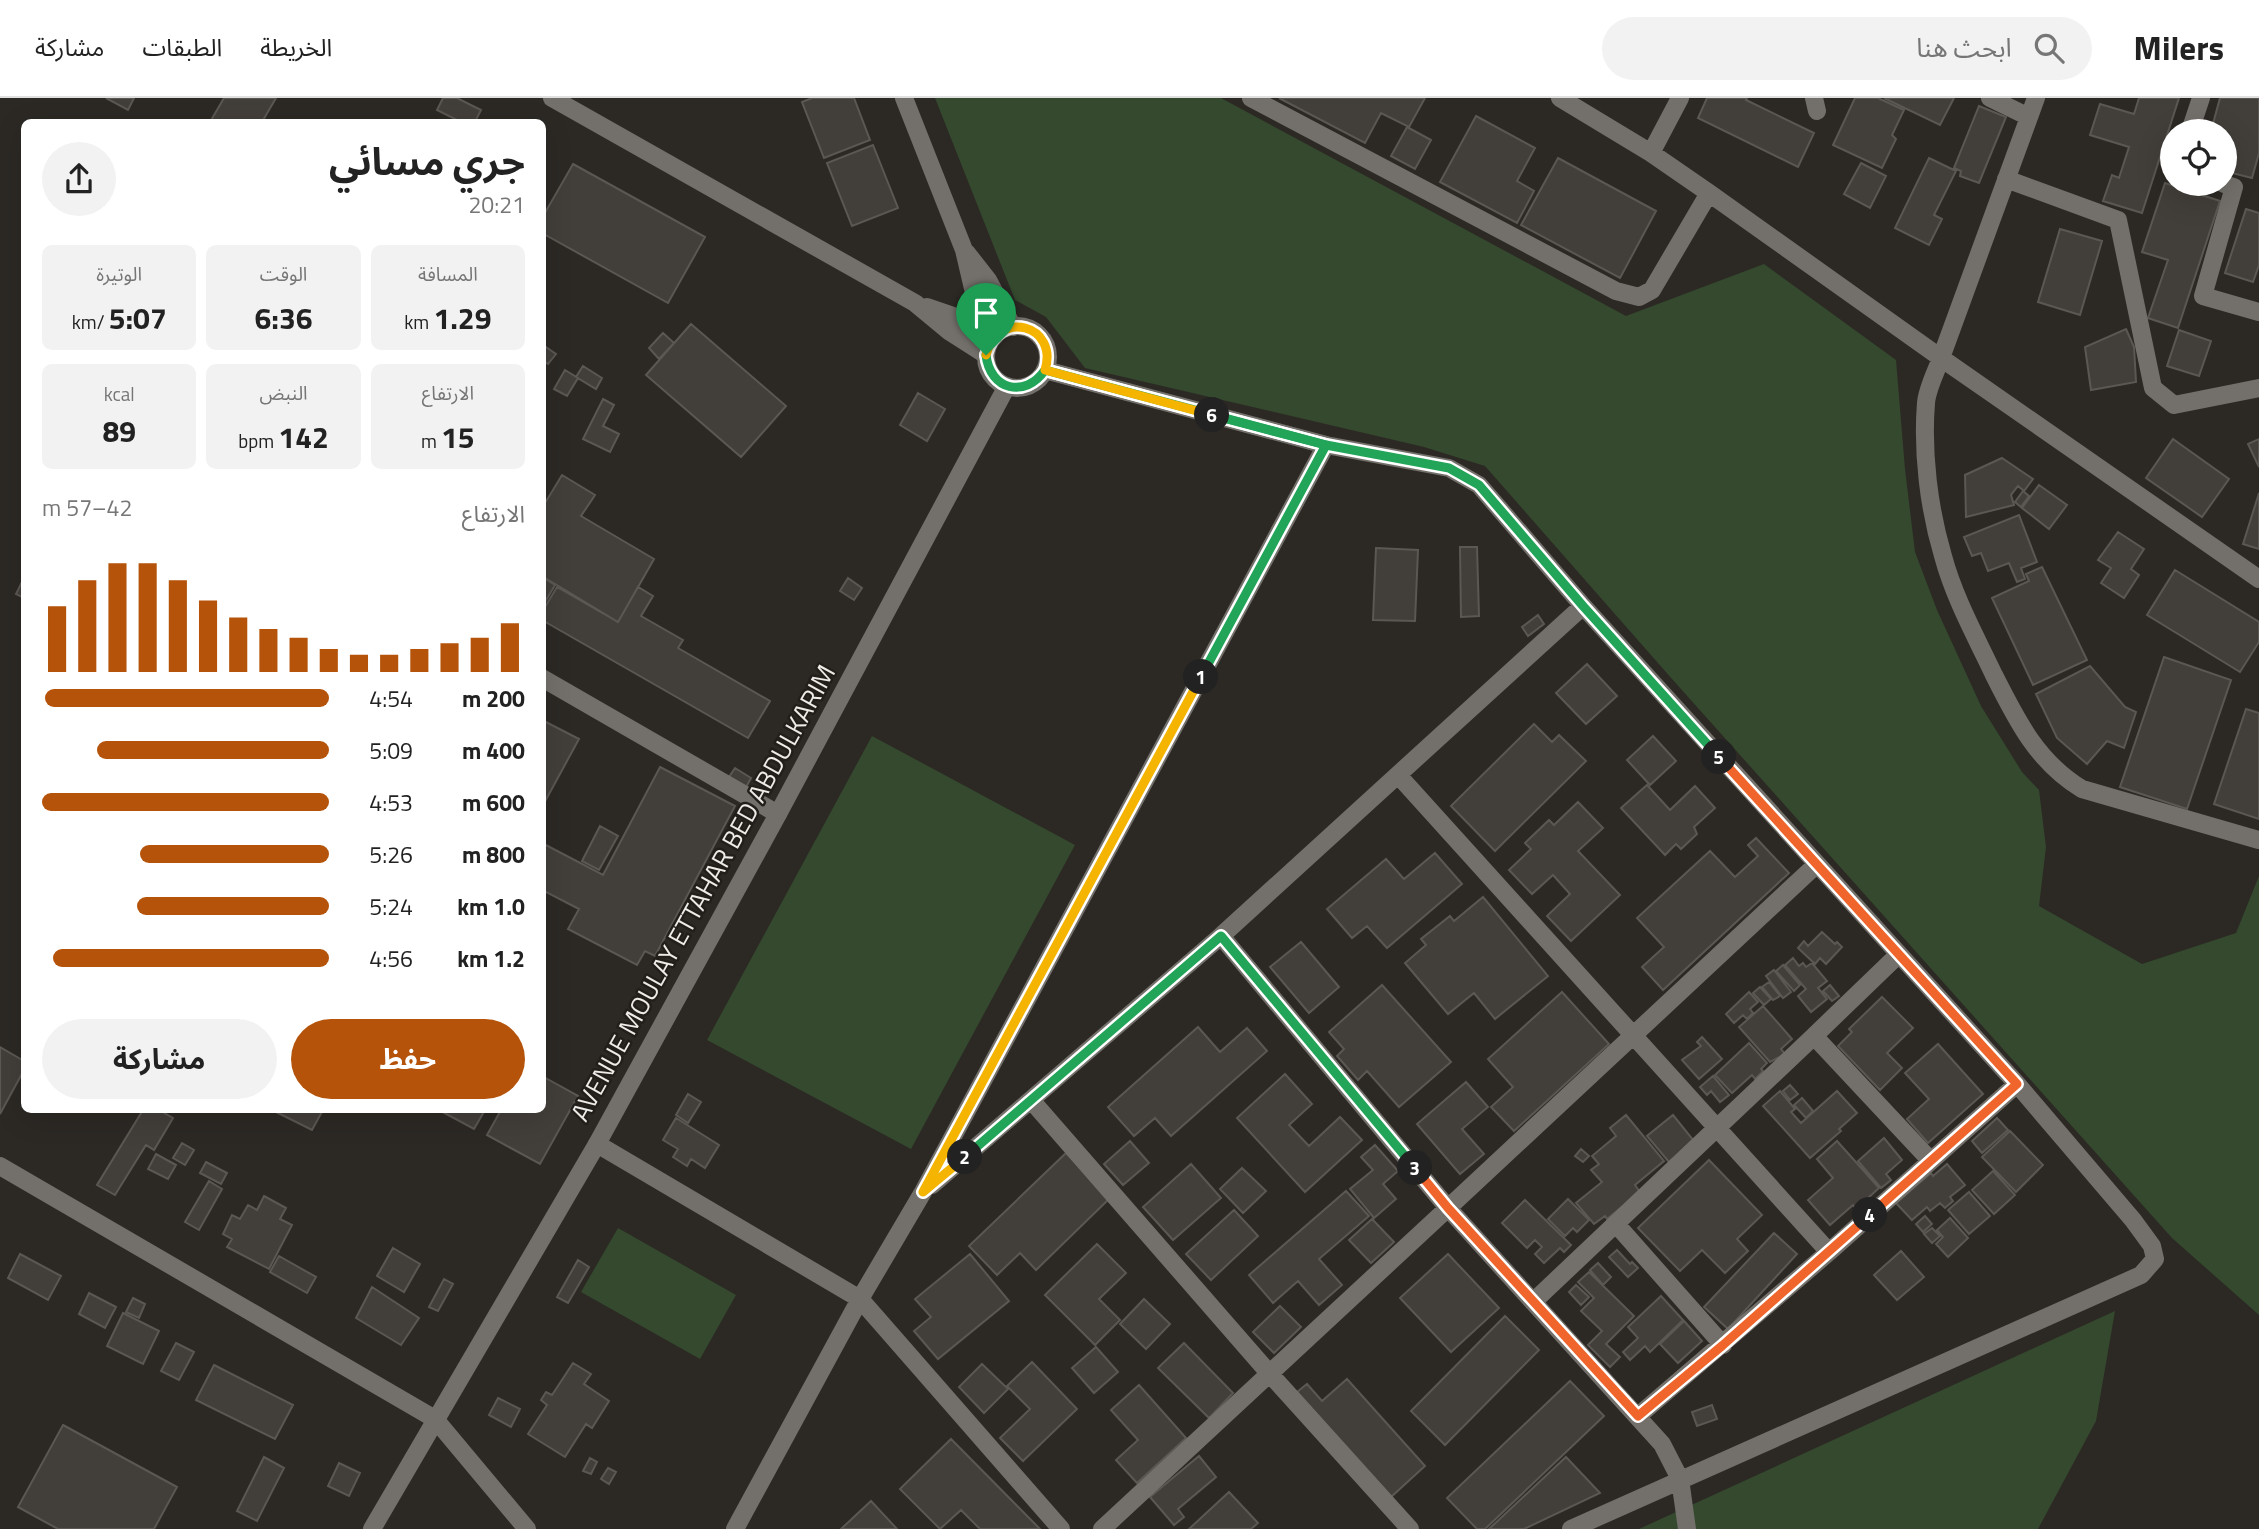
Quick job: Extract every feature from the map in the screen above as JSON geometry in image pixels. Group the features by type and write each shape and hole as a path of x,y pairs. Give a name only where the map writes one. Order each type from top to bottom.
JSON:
{"street":[{"path":"552,98 915,303 950,332 986,355"},
{"path":"904,98 964,250 975,297 994,337"},
{"path":"1251,98 1616,291 1639,298 1652,290 1709,193"},
{"path":"1560,98 1651,153 2259,579"},
{"path":"1651,153 1680,98"},
{"path":"1990,98 2029,117"},
{"path":"2036,98 1926,401 1926,452 1932,506 1943,557 1966,618 2016,720 2042,758 2063,778 2082,789 2259,840"},
{"path":"2194,119 2200,98"},
{"path":"2006,178 2118,220 2153,387 2174,405 2259,388"},
{"path":"2231,196 2203,296 2259,312"},
{"path":"964,250 988,280 1013,327"},
{"path":"915,303 962,319 994,337"},
{"path":"1013,327 1031,330 1039,335 1048,352 1045,370 1040,378 1025,387 1007,386 991,374 986,355 994,337 1013,327"},
{"path":"1045,370 1326,445 1449,468 1479,485 1583,606 2017,1084 2152,1246 2155,1259 2141,1275 1679,1479 1580,1527"},
{"name":"AVENUE MOULAY ETTAHAR BED ABDULKARIM","path":"372,1529 597,1144 778,814 1007,386"},
{"path":"735,1529 860,1299 923,1192 1326,445"},
{"path":"923,1192 1221,936 1583,606"},
{"path":"546,680 778,814"},
{"path":"1398,775 1829,1252"},
{"path":"1101,1529 1816,865"},
{"path":"1221,936 1448,1208 1661,1444 1679,1479 1687,1529"},
{"path":"1533,1302 1898,955"},
{"path":"1814,1036 1931,1161"},
{"path":"1638,1416 1723,1345 2017,1084"},
{"path":"1031,1100 1269,1373 1410,1529"},
{"path":"597,1144 860,1299 1061,1529"},
{"path":"0,1166 435,1419 527,1529"},
{"path":"1616,1224 1723,1345"}],"green space":[{"path":"935,98 1221,98 1626,316 1764,264 1896,360 1915,552 1937,610 1981,706 2022,772 2039,790 2046,847 2039,906 2142,964 2236,933 2259,876 2259,1315 2172,1238 1485,466 1424,447 1085,368 1046,317 1015,300"},
{"path":"872,736 1075,845 911,1149 707,1040"},
{"path":"618,1228 736,1295 700,1359 581,1292"},
{"path":"2115,1311 2096,1421 2038,1529 1639,1529"}],"building":[{"path":"106,98 134,98 128,110"},
{"path":"224,98 276,98 264,119 212,119"},
{"path":"443,98 457,98 481,110 476,119 455,119 437,110"},
{"path":"812,98 854,98 870,140 824,158 802,102"},
{"path":"1279,98 1425,98 1409,127 1381,113 1365,143"},
{"path":"1707,98 1747,98 1746,100 1814,133 1798,167 1698,118"},
{"path":"1855,98 1878,98 1904,110 1892,135 1896,139 1882,168 1833,145"},
{"path":"1884,98 1954,98 1940,125"},
{"path":"2139,98 2179,98 2172,119 2160,119 2160,157 2142,213 2103,201 2112,175 2119,178 2129,147 2090,135 2100,104 2134,114"},
{"path":"2220,98 2259,98 2259,153 2252,178 2237,174 2237,119 2214,119"},
{"path":"1979,106 2006,117 1979,183 1960,176 1961,171 1954,168"},
{"path":"1476,116 1535,148 1517,181 1534,191 1517,223 1440,182"},
{"path":"1407,127 1431,140 1415,169 1391,156"},
{"path":"873,145 898,208 852,226 827,163"},
{"path":"1558,158 1656,211 1620,278 1521,225"},
{"path":"1929,158 1956,171 1934,215 1942,219 1929,245 1895,228"},
{"path":"1861,163 1886,176 1870,208 1844,194"},
{"path":"573,164 705,237 668,303 546,235 546,211"},
{"path":"2161,196 2205,196 2220,201 2178,328 2148,318 2168,260 2142,252"},
{"path":"2246,209 2259,213 2259,265 2253,282 2225,273"},
{"path":"2060,229 2102,241 2080,315 2038,302"},
{"path":"691,324 786,406 741,457 646,375"},
{"path":"2126,329 2134,347 2136,382 2091,390 2085,347"},
{"path":"2179,330 2211,341 2199,376 2167,366"},
{"path":"663,333 674,343 659,359 649,348"},
{"path":"546,347 556,354 548,364 546,363"},
{"path":"583,366 602,378 596,389 576,377"},
{"path":"565,370 578,378 567,396 554,389"},
{"path":"918,393 945,409 927,441 900,425"},
{"path":"603,399 614,405 603,426 619,434 610,452 583,439"},
{"path":"2173,439 2229,479 2202,517 2146,478"},
{"path":"2259,439 2259,467 2248,444"},
{"path":"2002,458 2033,479 2024,491 2018,486 2011,495 2014,505 1966,517 1965,475"},
{"path":"562,475 595,495 581,516 654,559 618,622 546,578 546,501"},
{"path":"2039,485 2067,505 2049,529 2022,508"},
{"path":"2023,491 2029,496 2021,507 2015,502"},
{"path":"2259,493 2259,549 2243,544"},
{"path":"2019,515 2037,562 2021,568 2025,579 2017,582 2009,563 1988,571 1981,553 1972,556 1964,537"},
{"path":"2118,532 2144,549 2131,569 2139,575 2124,598 2101,583 2111,568 2098,560"},
{"path":"1460,547 1477,547 1479,616 1461,617"},
{"path":"1376,548 1418,550 1415,621 1373,620"},
{"path":"2042,567 2087,660 2033,685 1992,598 2029,581 2026,574"},
{"path":"2175,570 2259,622 2259,642 2240,672 2147,615"},
{"path":"848,578 862,588 854,600 840,591"},
{"path":"546,579 555,585 546,600"},
{"path":"21,584 21,596 16,594"},
{"path":"557,587 618,622 638,587 653,596 641,616 683,640 678,648 770,701 748,738 546,622 546,605"},
{"path":"1538,615 1544,624 1528,636 1522,627"},
{"path":"2164,657 2231,680 2187,809 2120,787"},
{"path":"1587,664 1617,696 1586,724 1556,693"},
{"path":"2090,666 2125,707 2136,712 2124,748 2107,741 2087,764 2057,738 2036,694"},
{"path":"2246,709 2259,713 2259,819 2214,804"},
{"path":"546,722 579,739 546,800"},
{"path":"1534,724 1552,742 1559,735 1586,761 1495,851 1451,806"},
{"path":"1653,736 1676,761 1650,785 1627,760"},
{"path":"660,767 735,806 655,956 645,951 637,965 568,929 579,909 546,892 546,845 603,875"},
{"path":"735,768 751,778 746,787 729,777"},
{"path":"1647,785 1670,810 1695,786 1715,808 1694,827 1697,834 1681,849 1676,844 1665,855 1621,808"},
{"path":"1578,802 1603,828 1578,851 1620,895 1571,941 1547,916 1570,894 1553,875 1532,894 1509,870 1531,849 1525,843 1549,820 1554,825"},
{"path":"600,826 618,836 599,870 582,861"},
{"path":"1756,838 1789,873 1663,990 1642,967 1664,947 1637,918 1710,851 1735,877 1758,856 1748,845"},
{"path":"1435,853 1462,884 1387,948 1367,926 1352,938 1327,909 1386,859 1404,879"},
{"path":"1483,897 1548,976 1495,1019 1474,993 1448,1014 1405,963 1426,945 1421,939 1450,916 1454,921"},
{"path":"1822,932 1842,947 1826,964 1820,958 1815,964 1798,948 1804,941 1808,946"},
{"path":"1301,942 1339,987 1309,1013 1270,967"},
{"path":"1793,958 1799,966 1803,963 1806,967 1812,963 1827,981 1818,988 1827,999 1811,1012 1798,996 1806,989 1785,965"},
{"path":"1783,965 1800,985 1794,991 1776,971"},
{"path":"1774,970 1791,992 1783,998 1766,976"},
{"path":"1769,982 1780,996 1773,1000 1762,987"},
{"path":"1382,985 1451,1062 1399,1107 1367,1071 1358,1080 1337,1056 1344,1049 1329,1032"},
{"path":"1830,985 1839,996 1832,1001 1823,991"},
{"path":"1760,987 1771,999 1764,1005 1753,993"},
{"path":"1562,992 1609,1044 1514,1131 1491,1107 1513,1087 1488,1059"},
{"path":"1749,992 1758,1002 1750,1009 1753,1013 1747,1019 1743,1015 1734,1023 1726,1014"},
{"path":"1882,997 1913,1028 1887,1053 1902,1068 1880,1090 1838,1046 1852,1032 1849,1029"},
{"path":"1763,1006 1792,1039 1781,1049 1785,1054 1770,1062 1739,1027"},
{"path":"1198,1027 1220,1052 1247,1028 1267,1051 1171,1136 1155,1118 1134,1136 1108,1107"},
{"path":"1702,1037 1722,1059 1699,1079 1682,1060 1701,1046 1697,1042"},
{"path":"1749,1043 1767,1063 1755,1079 1752,1075 1732,1093 1715,1075"},
{"path":"1938,1044 1983,1094 1928,1143 1907,1119 1929,1099 1905,1073"},
{"path":"0,1047 21,1059 21,1076 0,1114"},
{"path":"1285,1074 1312,1104 1289,1125 1309,1146 1340,1117 1362,1140 1305,1192 1237,1118"},
{"path":"1713,1076 1729,1095 1720,1102 1711,1091 1707,1095 1700,1087"},
{"path":"546,1078 578,1096 540,1164 487,1135 499,1113 546,1113"},
{"path":"1466,1082 1488,1107 1462,1129 1484,1154 1460,1174 1417,1124"},
{"path":"1790,1085 1798,1094 1790,1100 1783,1091"},
{"path":"1780,1091 1795,1109 1791,1112 1801,1123 1837,1091 1857,1113 1810,1158 1763,1106"},
{"path":"688,1094 701,1102 688,1123 676,1115"},
{"path":"1802,1098 1813,1111 1806,1118 1794,1105"},
{"path":"141,1113 164,1113 173,1118 154,1150 146,1145 115,1195 97,1185"},
{"path":"278,1113 321,1113 312,1130"},
{"path":"445,1113 483,1113 474,1129"},
{"path":"1626,1115 1664,1161 1635,1185 1640,1192 1607,1219 1605,1216 1594,1224 1576,1203 1602,1182 1591,1170 1599,1164 1592,1156 1616,1136 1610,1128"},
{"path":"1673,1115 1694,1141 1669,1162 1647,1136"},
{"path":"676,1118 719,1145 705,1168 691,1159 687,1166 673,1157 678,1149 663,1140"},
{"path":"1997,1118 2008,1130 1982,1153 1972,1141"},
{"path":"2010,1131 2043,1165 2016,1192 1982,1157"},
{"path":"1884,1138 1902,1160 1886,1174 1891,1180 1881,1188 1858,1161"},
{"path":"1130,1141 1149,1163 1123,1185 1104,1164"},
{"path":"1837,1141 1879,1188 1856,1209 1853,1205 1830,1225 1808,1200 1833,1178 1817,1159"},
{"path":"182,1143 194,1150 185,1165 173,1158"},
{"path":"1375,1145 1398,1171 1383,1184 1396,1199 1374,1218 1350,1189 1373,1170 1361,1157"},
{"path":"1581,1149 1589,1156 1583,1162 1575,1156"},
{"path":"1066,1153 1110,1198 1036,1270 1020,1253 997,1275 969,1246"},
{"path":"156,1154 176,1165 168,1179 148,1169"},
{"path":"1709,1160 1762,1215 1737,1239 1748,1251 1725,1273 1702,1250 1680,1271 1638,1228"},
{"path":"206,1162 227,1173 221,1184 200,1173"},
{"path":"1191,1164 1221,1198 1173,1240 1143,1207"},
{"path":"1947,1164 1965,1185 1950,1197 1953,1201 1945,1208 1940,1203 1930,1211 1927,1207 1912,1220 1896,1203 1931,1173 1933,1176"},
{"path":"1242,1168 1266,1191 1243,1213 1220,1189"},
{"path":"1993,1171 2015,1195 1994,1214 1972,1190"},
{"path":"209,1181 222,1189 199,1230 185,1222"},
{"path":"1346,1191 1369,1216 1319,1259 1342,1285 1319,1305 1298,1281 1273,1303 1249,1275"},
{"path":"1969,1192 1990,1216 1969,1234 1948,1210"},
{"path":"264,1196 286,1208 280,1219 292,1225 269,1269 227,1247 232,1239 223,1234 232,1215 240,1219 248,1205 257,1210"},
{"path":"1568,1199 1589,1220 1577,1232 1573,1228 1565,1236 1548,1219"},
{"path":"1525,1200 1571,1245 1564,1252 1560,1248 1544,1263 1535,1254 1542,1247 1535,1240 1527,1248 1502,1223"},
{"path":"1234,1210 1258,1236 1211,1280 1186,1254"},
{"path":"1925,1216 1932,1224 1923,1232 1916,1224"},
{"path":"1950,1218 1968,1238 1948,1257 1936,1244 1943,1237 1937,1230"},
{"path":"1372,1219 1394,1242 1371,1263 1349,1240"},
{"path":"1932,1228 1940,1236 1932,1243 1924,1234"},
{"path":"1774,1233 1797,1254 1728,1329 1704,1307"},
{"path":"1097,1244 1126,1273 1099,1299 1120,1320 1095,1345 1045,1295"},
{"path":"393,1248 420,1264 404,1292 377,1276"},
{"path":"1617,1250 1630,1264 1632,1262 1638,1268 1628,1277 1609,1257"},
{"path":"1901,1251 1924,1277 1897,1300 1874,1275"},
{"path":"20,1254 61,1276 48,1300 8,1278"},
{"path":"970,1254 1009,1301 938,1359 914,1331 931,1317 915,1299"},
{"path":"1448,1254 1499,1308 1451,1352 1400,1298"},
{"path":"279,1256 316,1277 307,1293 270,1272"},
{"path":"578,1260 589,1267 568,1303 557,1297"},
{"path":"1598,1263 1611,1277 1603,1285 1590,1270"},
{"path":"1589,1272 1634,1316 1606,1344 1620,1357 1610,1367 1588,1345 1602,1331 1581,1311 1594,1298 1578,1282"},
{"path":"444,1279 453,1284 438,1311 429,1307"},
{"path":"1576,1285 1589,1297 1581,1305 1569,1292"},
{"path":"372,1287 419,1318 401,1345 356,1318"},
{"path":"89,1293 116,1307 105,1328 79,1314"},
{"path":"1661,1296 1683,1320 1650,1352 1645,1346 1630,1360 1623,1352 1638,1338 1628,1327"},
{"path":"133,1298 145,1304 139,1318 126,1312"},
{"path":"1144,1299 1170,1324 1146,1349 1120,1324"},
{"path":"1280,1306 1301,1327 1274,1353 1253,1332"},
{"path":"123,1313 159,1331 143,1364 107,1346"},
{"path":"1505,1316 1539,1350 1445,1445 1411,1411"},
{"path":"1684,1321 1702,1341 1678,1363 1660,1344"},
{"path":"176,1343 194,1352 179,1380 161,1371"},
{"path":"1184,1343 1233,1393 1209,1418 1158,1368"},
{"path":"1096,1347 1118,1372 1094,1393 1072,1368"},
{"path":"1032,1362 1077,1409 1023,1461 1000,1438 1030,1409 1007,1386"},
{"path":"573,1363 591,1374 584,1384 609,1401 592,1428 586,1424 565,1457 528,1434 547,1405 541,1400 546,1392 552,1395"},
{"path":"982,1364 1008,1389 984,1413 959,1387"},
{"path":"214,1365 293,1405 275,1439 196,1400"},
{"path":"1347,1379 1425,1466 1391,1497 1297,1392 1307,1384 1322,1401"},
{"path":"1570,1381 1604,1416 1485,1529 1477,1529 1447,1498"},
{"path":"1139,1385 1186,1438 1137,1483 1116,1460 1138,1440 1111,1410"},
{"path":"498,1398 520,1409 511,1427 489,1415"},
{"path":"1712,1405 1717,1419 1697,1426 1692,1412"},
{"path":"63,1425 177,1487 154,1529 58,1529 18,1507"},
{"path":"951,1439 1040,1529 980,1529 961,1510 940,1529 900,1489"},
{"path":"1199,1456 1216,1477 1178,1509 1184,1517 1174,1525 1150,1497"},
{"path":"264,1457 284,1468 257,1521 237,1511"},
{"path":"1566,1457 1600,1493 1524,1529 1489,1529"},
{"path":"590,1458 597,1462 591,1474 583,1471"},
{"path":"339,1463 360,1473 349,1496 328,1486"},
{"path":"608,1468 616,1472 609,1484 601,1479"},
{"path":"1229,1492 1258,1523 1251,1529 1189,1529"},
{"path":"871,1501 897,1529 841,1529"}],"route":[{"path":"986,355 988,346 1000,331 1022,327 1039,335 1044,343 1048,352 1045,370 1326,445 1449,468 1479,485 1583,606 2017,1084 1723,1345 1638,1416 1448,1208 1221,936 923,1192 1326,445 1232,420 1045,370 1033,384 1015,388 1007,386 998,382 991,374 986,355"}]}
